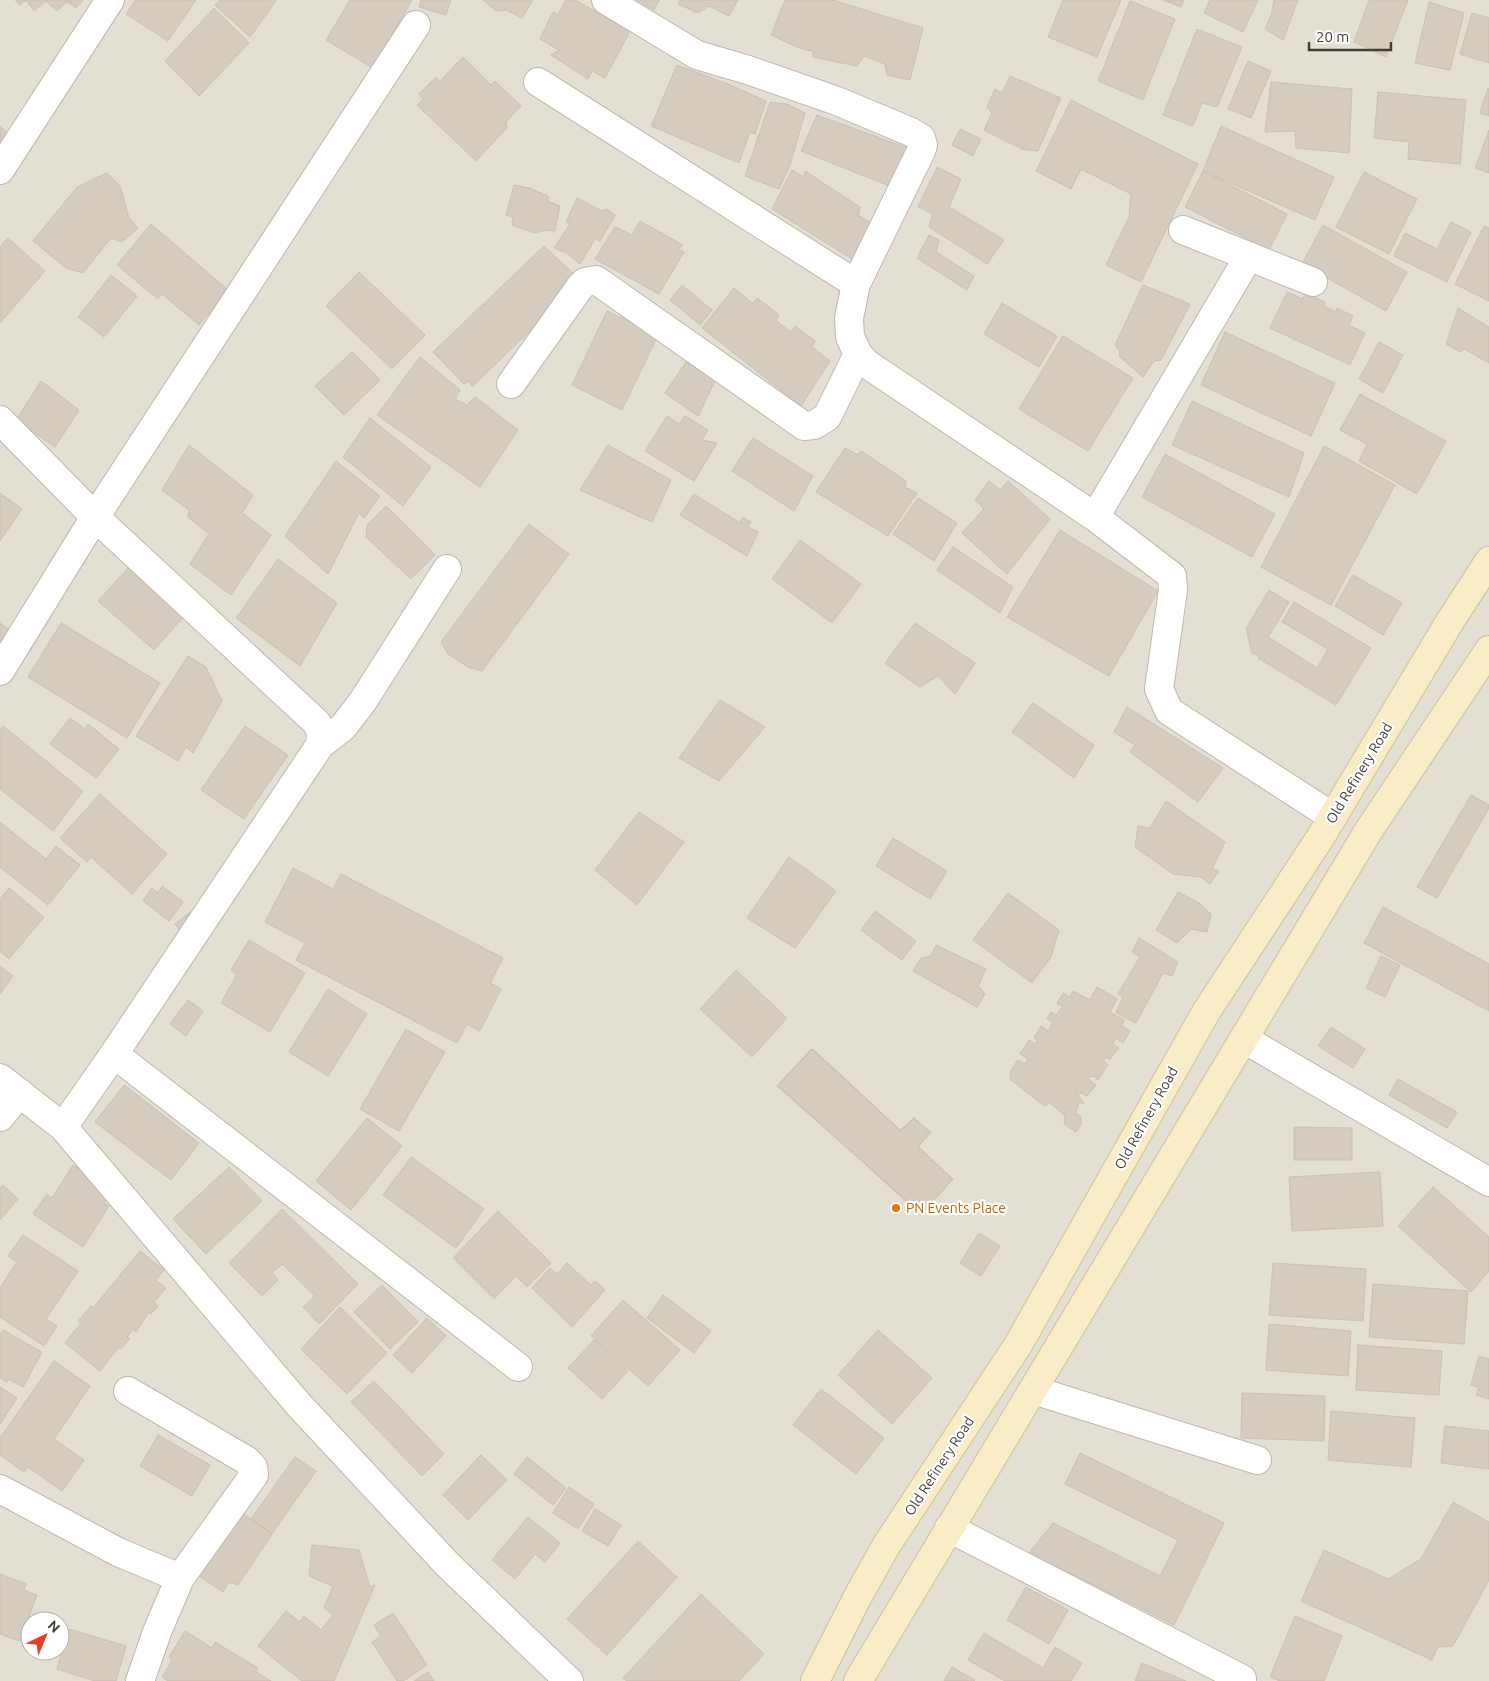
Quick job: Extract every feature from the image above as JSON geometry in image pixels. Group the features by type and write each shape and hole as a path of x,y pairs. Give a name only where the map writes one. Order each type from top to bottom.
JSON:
{"main road":[{"name":"Old Refinery Road","path":"815,1681 886,1546 1018,1346 1206,1012 1333,817 1444,631 1489,561"},
{"path":"858,1681 1370,830 1489,650"}],"street":[{"path":"0,170 110,0"},
{"path":"606,0 697,55 748,70 837,101 921,138 923,145 921,151 856,284 849,318 850,337 858,354 867,364 1095,517 1172,576 1174,590 1159,689 1169,711 1333,817"},
{"path":"0,672 96,517 416,25"},
{"path":"538,82 856,284"},
{"path":"1183,230 1314,282"},
{"path":"1095,517 1249,256"},
{"path":"511,384 580,287 585,282 596,280 804,426 814,425 827,417 858,354"},
{"path":"0,420 96,517 317,723 321,734 320,745"},
{"path":"63,1127 114,1054 320,745 343,727 363,701 447,569"},
{"path":"1244,1039 1489,1182"},
{"path":"114,1054 518,1367"},
{"path":"0,1117 10,1085 63,1127 298,1404 448,1565 569,1681"},
{"path":"1033,1390 1257,1460"},
{"path":"128,1391 246,1460 253,1468 254,1475 180,1578 156,1632 140,1681"},
{"path":"0,1489 118,1552 180,1578"},
{"path":"950,1528 1242,1679"}],"shaded area":[{"path":"0,0 1489,0 1489,1681 0,1681"}],"building":[{"path":"15,0 26,0 20,5"},
{"path":"26,0 83,0 76,8 67,2 57,11 46,1 34,11"},
{"path":"136,0 196,0 168,41 126,14"},
{"path":"220,0 276,1 250,37 215,5"},
{"path":"350,0 412,0 373,68 326,40"},
{"path":"421,0 451,0 446,15 419,7"},
{"path":"483,0 533,0 522,18 507,10 496,11"},
{"path":"566,0 575,0 630,31 605,78 592,71 588,79 551,55 559,50 540,39 553,12 558,15"},
{"path":"637,0 659,0 654,10"},
{"path":"680,0 738,0 729,16 709,6 698,13 678,4"},
{"path":"785,0 833,0 923,28 910,80 887,75 885,64 864,56 857,66 813,57 813,51 802,49 771,35"},
{"path":"1063,0 1121,0 1097,57 1048,37"},
{"path":"1163,0 1184,0 1181,7"},
{"path":"1210,0 1258,0 1243,32 1204,13"},
{"path":"1274,0 1298,0 1283,40 1265,29 1271,16"},
{"path":"1369,0 1408,0 1386,57 1354,42"},
{"path":"1130,1 1175,19 1143,100 1098,81"},
{"path":"1429,2 1464,13 1450,70 1415,63"},
{"path":"214,8 249,43 199,96 165,61"},
{"path":"1472,13 1489,18 1489,63 1460,54"},
{"path":"1197,29 1242,47 1217,107 1202,103 1193,126 1163,115"},
{"path":"463,57 491,85 495,81 521,106 506,122 507,128 476,161 417,105 423,99 419,94 436,77 440,81"},
{"path":"1248,61 1271,71 1251,118 1228,109"},
{"path":"677,65 728,84 766,101 755,134 750,132 739,163 651,126"},
{"path":"1010,76 1061,98 1038,151 1022,149 984,130 992,113 987,107 995,89 1002,93"},
{"path":"1271,82 1352,89 1349,153 1296,148 1295,131 1265,132"},
{"path":"1489,89 1489,116 1480,113"},
{"path":"1378,92 1466,100 1460,164 1408,159 1409,142 1374,138"},
{"path":"1071,100 1198,164 1141,282 1106,265 1129,217 1131,194 1081,169 1071,189 1036,171"},
{"path":"770,102 787,104 805,113 790,165 779,189 745,176"},
{"path":"817,115 913,150 895,188 801,151"},
{"path":"0,126 13,138 0,152"},
{"path":"1221,126 1334,177 1315,220 1203,171"},
{"path":"960,129 981,139 973,156 952,145"},
{"path":"1489,130 1489,173 1475,168"},
{"path":"937,167 961,179 949,207 1004,240 987,264 929,227 933,214 918,207"},
{"path":"792,170 804,177 805,171 860,207 858,215 876,226 855,261 772,209"},
{"path":"1203,171 1287,214 1269,250 1185,207"},
{"path":"1364,172 1417,199 1389,254 1336,227"},
{"path":"107,173 120,186 129,218 138,228 122,242 111,238 83,273 66,268 33,241 77,187"},
{"path":"514,185 532,189 548,196 548,201 560,206 555,231 546,230 534,233 512,225 513,217 506,215"},
{"path":"577,198 602,211 606,209 615,215 600,241 595,239 580,264 567,253 554,248 570,224 566,222"},
{"path":"640,221 683,245 678,249 684,252 659,294 595,259 615,227 632,235"},
{"path":"1451,222 1471,232 1447,282 1394,256 1405,233 1437,249"},
{"path":"151,224 228,290 199,325 162,294 158,299 117,265"},
{"path":"1323,225 1407,272 1386,311 1302,264"},
{"path":"1484,226 1489,228 1489,301 1455,284"},
{"path":"929,235 939,240 936,252 974,276 967,290 917,258"},
{"path":"8,238 45,271 0,323 0,247"},
{"path":"544,246 579,279 562,300 472,387 469,381 464,384 433,352"},
{"path":"359,272 425,335 392,369 326,306"},
{"path":"111,275 137,296 104,337 78,317"},
{"path":"682,285 712,310 700,325 670,300"},
{"path":"1143,285 1190,304 1161,360 1154,361 1143,377 1119,356 1120,351 1115,345"},
{"path":"734,288 752,303 757,298 779,315 776,321 791,332 795,326 815,341 812,347 830,361 801,406 702,328"},
{"path":"1287,292 1303,299 1305,293 1325,302 1324,306 1336,312 1337,308 1353,316 1349,325 1365,333 1350,365 1270,328"},
{"path":"1002,303 1057,336 1039,367 984,334"},
{"path":"1458,308 1489,327 1489,363 1464,349 1460,352 1446,344"},
{"path":"607,311 658,335 622,410 572,385"},
{"path":"1225,332 1335,383 1311,436 1201,385"},
{"path":"1063,336 1133,378 1088,451 1019,409"},
{"path":"1379,342 1403,355 1383,393 1359,379"},
{"path":"352,352 380,380 344,415 315,386"},
{"path":"420,357 460,390 455,399 467,405 475,397 518,430 480,487 377,415"},
{"path":"686,362 716,379 698,416 665,393"},
{"path":"41,381 79,410 55,447 16,420"},
{"path":"1360,394 1446,441 1417,494 1359,461 1367,444 1340,430"},
{"path":"1192,401 1304,453 1289,497 1172,445"},
{"path":"667,416 679,424 685,416 708,430 702,440 717,443 694,481 645,451"},
{"path":"370,418 431,467 403,506 343,457"},
{"path":"753,438 813,476 794,511 732,471"},
{"path":"189,445 253,495 242,513 271,535 231,595 190,564 209,534 188,517 189,510 162,490"},
{"path":"608,445 671,480 652,522 580,490"},
{"path":"1324,446 1395,485 1331,605 1261,567"},
{"path":"845,448 858,455 861,451 906,481 905,487 917,493 888,536 816,492"},
{"path":"1165,454 1275,514 1252,557 1142,497"},
{"path":"336,461 380,496 364,518 359,513 328,574 285,536"},
{"path":"989,481 1000,490 1008,481 1050,519 1007,574 962,533 984,509 975,500"},
{"path":"0,493 22,509 0,541"},
{"path":"694,494 740,523 742,517 751,522 748,527 758,532 747,556 680,515"},
{"path":"918,498 957,523 934,561 893,534"},
{"path":"386,506 435,555 411,579 366,537 367,525"},
{"path":"529,524 569,554 482,671 468,667 448,654 441,642"},
{"path":"1060,530 1158,591 1109,676 1007,617"},
{"path":"800,540 861,584 832,623 772,579"},
{"path":"953,547 1013,587 1000,613 937,570"},
{"path":"278,559 337,603 300,666 236,618"},
{"path":"131,565 186,614 154,650 98,601"},
{"path":"1353,575 1402,603 1383,635 1335,606"},
{"path":"1269,590 1289,602 1258,655 1252,653 1246,629"},
{"path":"1294,602 1371,648 1336,705 1258,658 1270,638 1317,668 1328,649 1282,622"},
{"path":"0,623 17,636 0,660"},
{"path":"61,623 160,683 127,738 28,677"},
{"path":"915,623 975,663 955,694 938,676 920,687 885,663"},
{"path":"188,656 206,667 222,701 193,753 186,747 178,761 136,736"},
{"path":"720,700 765,727 719,781 679,758"},
{"path":"1033,703 1094,745 1074,778 1012,732"},
{"path":"1127,707 1223,768 1198,802 1130,752 1135,745 1114,732"},
{"path":"70,718 85,729 88,724 119,749 96,778 50,744"},
{"path":"3,726 83,791 53,831 0,789 0,730"},
{"path":"245,726 288,755 244,819 201,790"},
{"path":"100,794 167,854 132,894 91,857 87,862 60,838"},
{"path":"1471,795 1489,805 1489,808 1437,898 1417,887"},
{"path":"1166,801 1225,842 1212,869 1219,871 1210,884 1201,877 1173,874 1135,847 1138,826 1150,828"},
{"path":"639,812 684,842 637,905 595,870"},
{"path":"0,822 46,859 56,846 80,865 48,905 0,867"},
{"path":"893,838 947,871 930,899 876,866"},
{"path":"789,857 836,891 795,948 747,918"},
{"path":"293,868 333,889 341,874 503,958 490,983 501,989 480,1031 467,1024 457,1043 296,960 305,943 265,922"},
{"path":"162,886 183,902 169,921 143,901 152,888 158,893"},
{"path":"9,888 44,917 9,959 0,951 0,899"},
{"path":"1178,892 1199,903 1211,914 1207,932 1191,929 1177,943 1156,930"},
{"path":"1008,893 1059,930 1051,957 1032,983 973,940"},
{"path":"1383,907 1489,964 1489,1011 1364,943"},
{"path":"875,911 916,941 902,960 861,930"},
{"path":"190,912 206,933 191,945 175,924"},
{"path":"1139,938 1178,962 1172,976 1163,973 1136,1023 1116,1013 1123,997 1118,994 1140,957 1132,952"},
{"path":"249,940 305,973 270,1032 221,1003 237,974 231,970"},
{"path":"936,945 986,969 978,986 985,994 977,1007 913,971 921,958 931,956"},
{"path":"1381,956 1400,965 1385,997 1366,988"},
{"path":"0,966 13,976 0,994"},
{"path":"736,970 787,1018 752,1057 700,1009"},
{"path":"1097,987 1117,999 1110,1012 1124,1020 1122,1026 1130,1031 1123,1043 1115,1038 1113,1044 1119,1048 1110,1059 1106,1057 1103,1061 1108,1065 1098,1080 1093,1076 1087,1078 1096,1085 1087,1096 1077,1093 1084,1103 1079,1103 1075,1114 1081,1116 1081,1124 1076,1132 1064,1124 1065,1116 1050,1103 1044,1106 1010,1079 1011,1070 1018,1060 1025,1064 1028,1059 1020,1054 1029,1040 1035,1044 1038,1040 1034,1038 1041,1026 1048,1031 1053,1022 1047,1019 1051,1012 1056,1015 1063,1006 1057,1004 1063,993 1070,997 1073,991 1090,1000"},
{"path":"328,989 367,1014 328,1076 289,1052"},
{"path":"188,1000 203,1011 186,1036 170,1024"},
{"path":"1331,1027 1365,1049 1353,1068 1318,1046"},
{"path":"406,1029 445,1052 399,1131 360,1109"},
{"path":"811,1049 901,1131 914,1117 930,1133 918,1147 953,1179 921,1215 778,1085"},
{"path":"813,1049 900,1130 914,1119 931,1132 918,1146 952,1179 922,1214 777,1086"},
{"path":"1398,1079 1457,1112 1447,1128 1389,1095"},
{"path":"124,1085 199,1143 171,1180 95,1122"},
{"path":"367,1118 402,1146 351,1210 316,1181"},
{"path":"1294,1127 1352,1128 1352,1160 1294,1160"},
{"path":"411,1157 484,1209 456,1248 383,1195"},
{"path":"73,1165 103,1184 98,1191 108,1198 104,1203 109,1206 83,1247 33,1214 47,1194 52,1198"},
{"path":"229,1167 262,1201 206,1254 173,1219"},
{"path":"1380,1172 1383,1226 1292,1231 1289,1177"},
{"path":"3,1185 18,1199 0,1220 0,1188"},
{"path":"1433,1187 1489,1237 1489,1271 1471,1292 1398,1226"},
{"path":"282,1209 358,1284 319,1324 303,1307 315,1296 282,1264 272,1273 278,1280 262,1296 229,1263"},
{"path":"498,1211 551,1263 527,1287 516,1276 494,1299 453,1258"},
{"path":"979,1233 1000,1246 981,1276 960,1263"},
{"path":"23,1235 78,1271 46,1319 57,1326 44,1346 0,1317 0,1288 17,1262 8,1256"},
{"path":"140,1251 164,1270 156,1280 166,1288 154,1302 158,1306 151,1314 149,1312 136,1332 133,1329 127,1337 130,1338 121,1349 119,1347 100,1371 65,1343 81,1323 78,1321 91,1306 93,1308"},
{"path":"567,1263 591,1285 595,1281 605,1290 572,1327 532,1288 550,1268 557,1274"},
{"path":"1273,1263 1366,1269 1363,1321 1269,1315"},
{"path":"1373,1284 1468,1291 1464,1344 1369,1337"},
{"path":"382,1285 418,1322 390,1349 354,1312"},
{"path":"663,1295 711,1331 694,1353 647,1318"},
{"path":"623,1300 680,1350 648,1386 591,1336"},
{"path":"340,1307 387,1353 347,1394 301,1349"},
{"path":"427,1318 446,1336 412,1373 393,1355"},
{"path":"1269,1324 1351,1331 1348,1376 1266,1370"},
{"path":"3,1330 42,1352 23,1387 9,1379 7,1382 0,1378 0,1335"},
{"path":"878,1330 932,1378 892,1424 838,1375"},
{"path":"594,1340 628,1371 602,1399 568,1368"},
{"path":"1358,1345 1442,1351 1439,1395 1356,1390"},
{"path":"1479,1356 1489,1359 1489,1399 1476,1395 1479,1387 1471,1385"},
{"path":"54,1361 90,1386 54,1439 84,1460 62,1491 28,1467 24,1472 0,1455 0,1438"},
{"path":"374,1381 444,1454 422,1476 351,1402"},
{"path":"0,1387 17,1398 0,1424"},
{"path":"821,1389 884,1438 856,1474 793,1425"},
{"path":"1242,1393 1325,1396 1324,1441 1241,1438"},
{"path":"1331,1411 1415,1418 1411,1467 1328,1460"},
{"path":"1445,1426 1489,1431 1489,1469 1441,1463"},
{"path":"158,1435 210,1465 192,1496 140,1466"},
{"path":"1080,1453 1224,1523 1174,1625 1029,1553 1053,1523 1160,1576 1178,1540 1065,1484"},
{"path":"481,1455 507,1480 468,1520 443,1495"},
{"path":"295,1457 316,1471 272,1534 251,1519"},
{"path":"527,1457 566,1488 553,1505 514,1474"},
{"path":"569,1487 594,1504 578,1529 553,1513"},
{"path":"1453,1502 1489,1522 1489,1580 1453,1646 1438,1647 1432,1660 1301,1601 1324,1550 1388,1579 1421,1559"},
{"path":"595,1509 621,1525 608,1546 582,1531"},
{"path":"241,1512 272,1534 238,1585 229,1582 223,1592 199,1576"},
{"path":"528,1517 560,1543 545,1562 535,1554 515,1579 492,1560"},
{"path":"638,1541 677,1577 607,1655 567,1619"},
{"path":"312,1545 359,1550 370,1587 375,1585 334,1681 302,1681 258,1646 286,1611 300,1622 304,1616 321,1630 333,1615 324,1608 333,1586 309,1576"},
{"path":"0,1574 26,1584 24,1590 37,1595 31,1611 20,1611 20,1641 0,1634"},
{"path":"1026,1587 1068,1610 1049,1644 1007,1620"},
{"path":"701,1594 764,1654 739,1681 627,1681 623,1678"},
{"path":"393,1613 427,1665 403,1681 397,1681 372,1642 381,1636 374,1625"},
{"path":"1295,1616 1342,1636 1324,1681 1280,1681 1270,1677"},
{"path":"70,1629 126,1646 116,1681 95,1681 57,1669 59,1661 70,1661"},
{"path":"185,1631 212,1648 215,1642 258,1668 256,1672 271,1681 168,1681 162,1677 172,1660 169,1657"},
{"path":"984,1633 1043,1668 1055,1647 1082,1663 1071,1681 1005,1681 968,1660"},
{"path":"1142,1663 1186,1681 1135,1681"},
{"path":"952,1667 975,1680 944,1681"},
{"path":"428,1672 434,1681 414,1681"}],"place":[{"name":"PN Events Place","path":"896,1208"}]}
